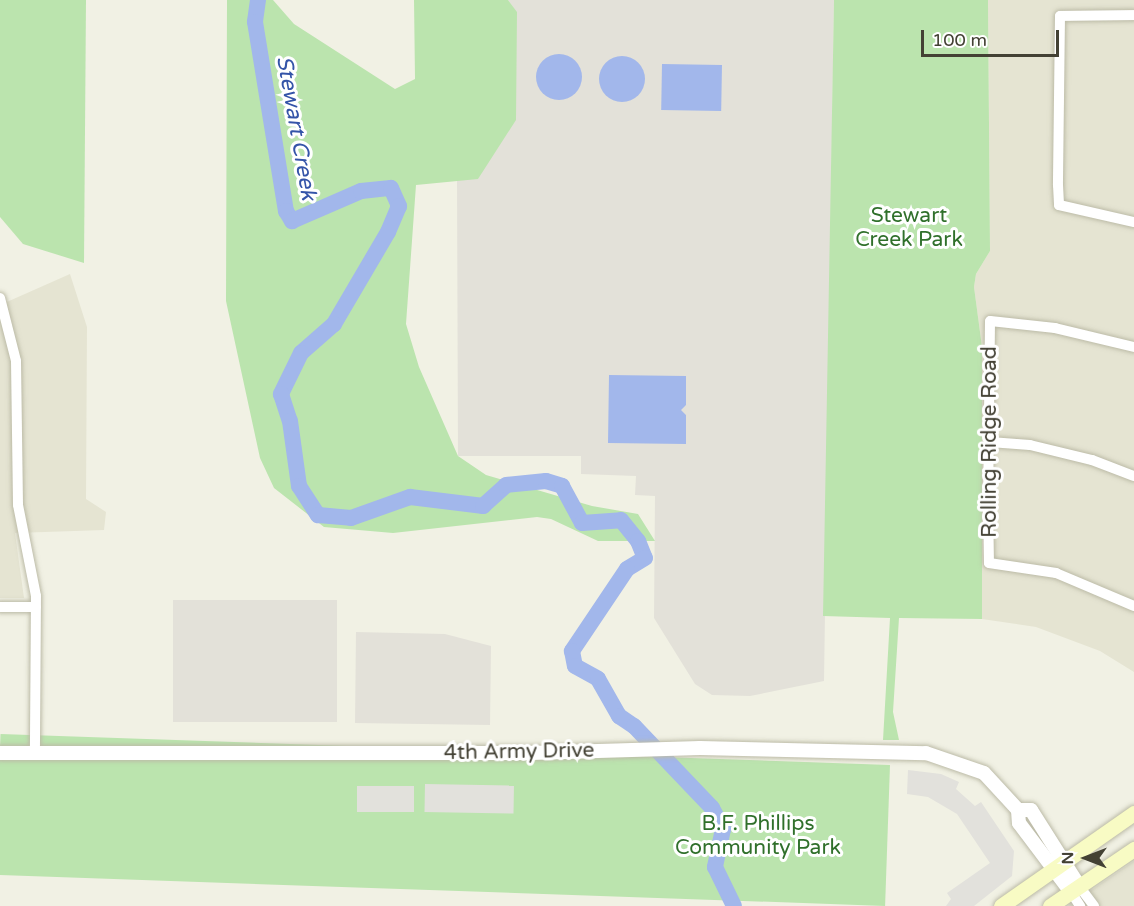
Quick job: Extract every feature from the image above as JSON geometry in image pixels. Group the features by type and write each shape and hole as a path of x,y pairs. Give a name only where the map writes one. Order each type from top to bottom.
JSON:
{"main road":[{"path":"1001,906 1134,813"},
{"path":"1050,906 1134,849"}],"street":[{"path":"1134,15 1060,16 1059,205 1134,222"},
{"path":"0,298 16,361 18,505 36,607 35,753"},
{"name":"Rolling Ridge Road","path":"1134,347 1055,328 990,321 989,564 1056,573 1134,606"},
{"path":"990,442 1030,445 1082,457 1134,476"},
{"path":"0,607 36,607"},
{"name":"4th Army Drive","path":"7,753 582,752 764,749 941,756 984,773 1018,810 1031,810 1057,866 1075,889 1094,906"},
{"name":"4th Army Drive","path":"1075,889 1080,906"}],"shaded area":[{"path":"508,0 834,0 824,681 750,696 712,695 695,684 654,618 655,496 635,495 636,476 581,474 581,456 458,456 457,179 478,179 517,13"},
{"path":"988,0 1134,0 1134,672 1100,651 1036,627 982,619 982,347 974,287 976,274 990,251"},
{"path":"70,274 87,327 86,499 106,512 104,530 15,533 24,598 0,598 0,305"},
{"path":"173,600 337,600 337,722 173,722"},
{"path":"356,632 445,634 491,646 490,725 355,723"},
{"path":"908,770 941,774 959,782 956,789 975,806 981,802 1014,851 1012,876 974,906 946,906 951,899 947,893 990,863 957,814 928,797 907,794"},
{"path":"425,784 514,786 513,814 425,812"},
{"path":"357,786 414,786 414,812 357,812"},
{"path":"1134,861 1134,906 1068,906"}],"green space":[{"path":"0,0 86,0 84,263 23,244 0,217"},
{"path":"227,0 273,0 294,24 395,89 415,79 414,0 508,0 517,12 516,120 478,179 416,185 406,324 419,367 458,456 486,475 592,506 638,514 655,541 598,541 551,519 537,517 393,533 324,527 274,488 260,458 226,301"},
{"name":"Stewart Creek Park","path":"834,0 988,0 990,251 976,274 974,287 982,347 982,619 899,618 893,712 899,740 883,740 890,618 823,616"},
{"name":"B.F. Phillips Community Park","path":"1,734 890,765 885,906 0,875"}],"water":[{"path":"559,54 575,61 582,77 575,93 559,100 543,93 536,77 543,61"},
{"path":"622,56 638,63 645,79 638,95 622,102 606,95 599,79 606,63"},
{"path":"662,64 722,65 721,111 661,110"},
{"path":"609,375 686,376 686,405 681,410 686,415 686,444 608,443"}],"waterway":[{"name":"Stewart Creek","path":"258,0 255,22 286,211 292,221 361,191 391,188 399,206 388,232 334,324 301,353 281,394 290,421 299,486 318,515 351,518 410,497 483,506 506,485 546,481 562,486 582,523 621,520 638,541 645,558 627,569 572,651 575,666 598,679 619,716 634,726 712,808 723,829 715,867 734,906"}]}
